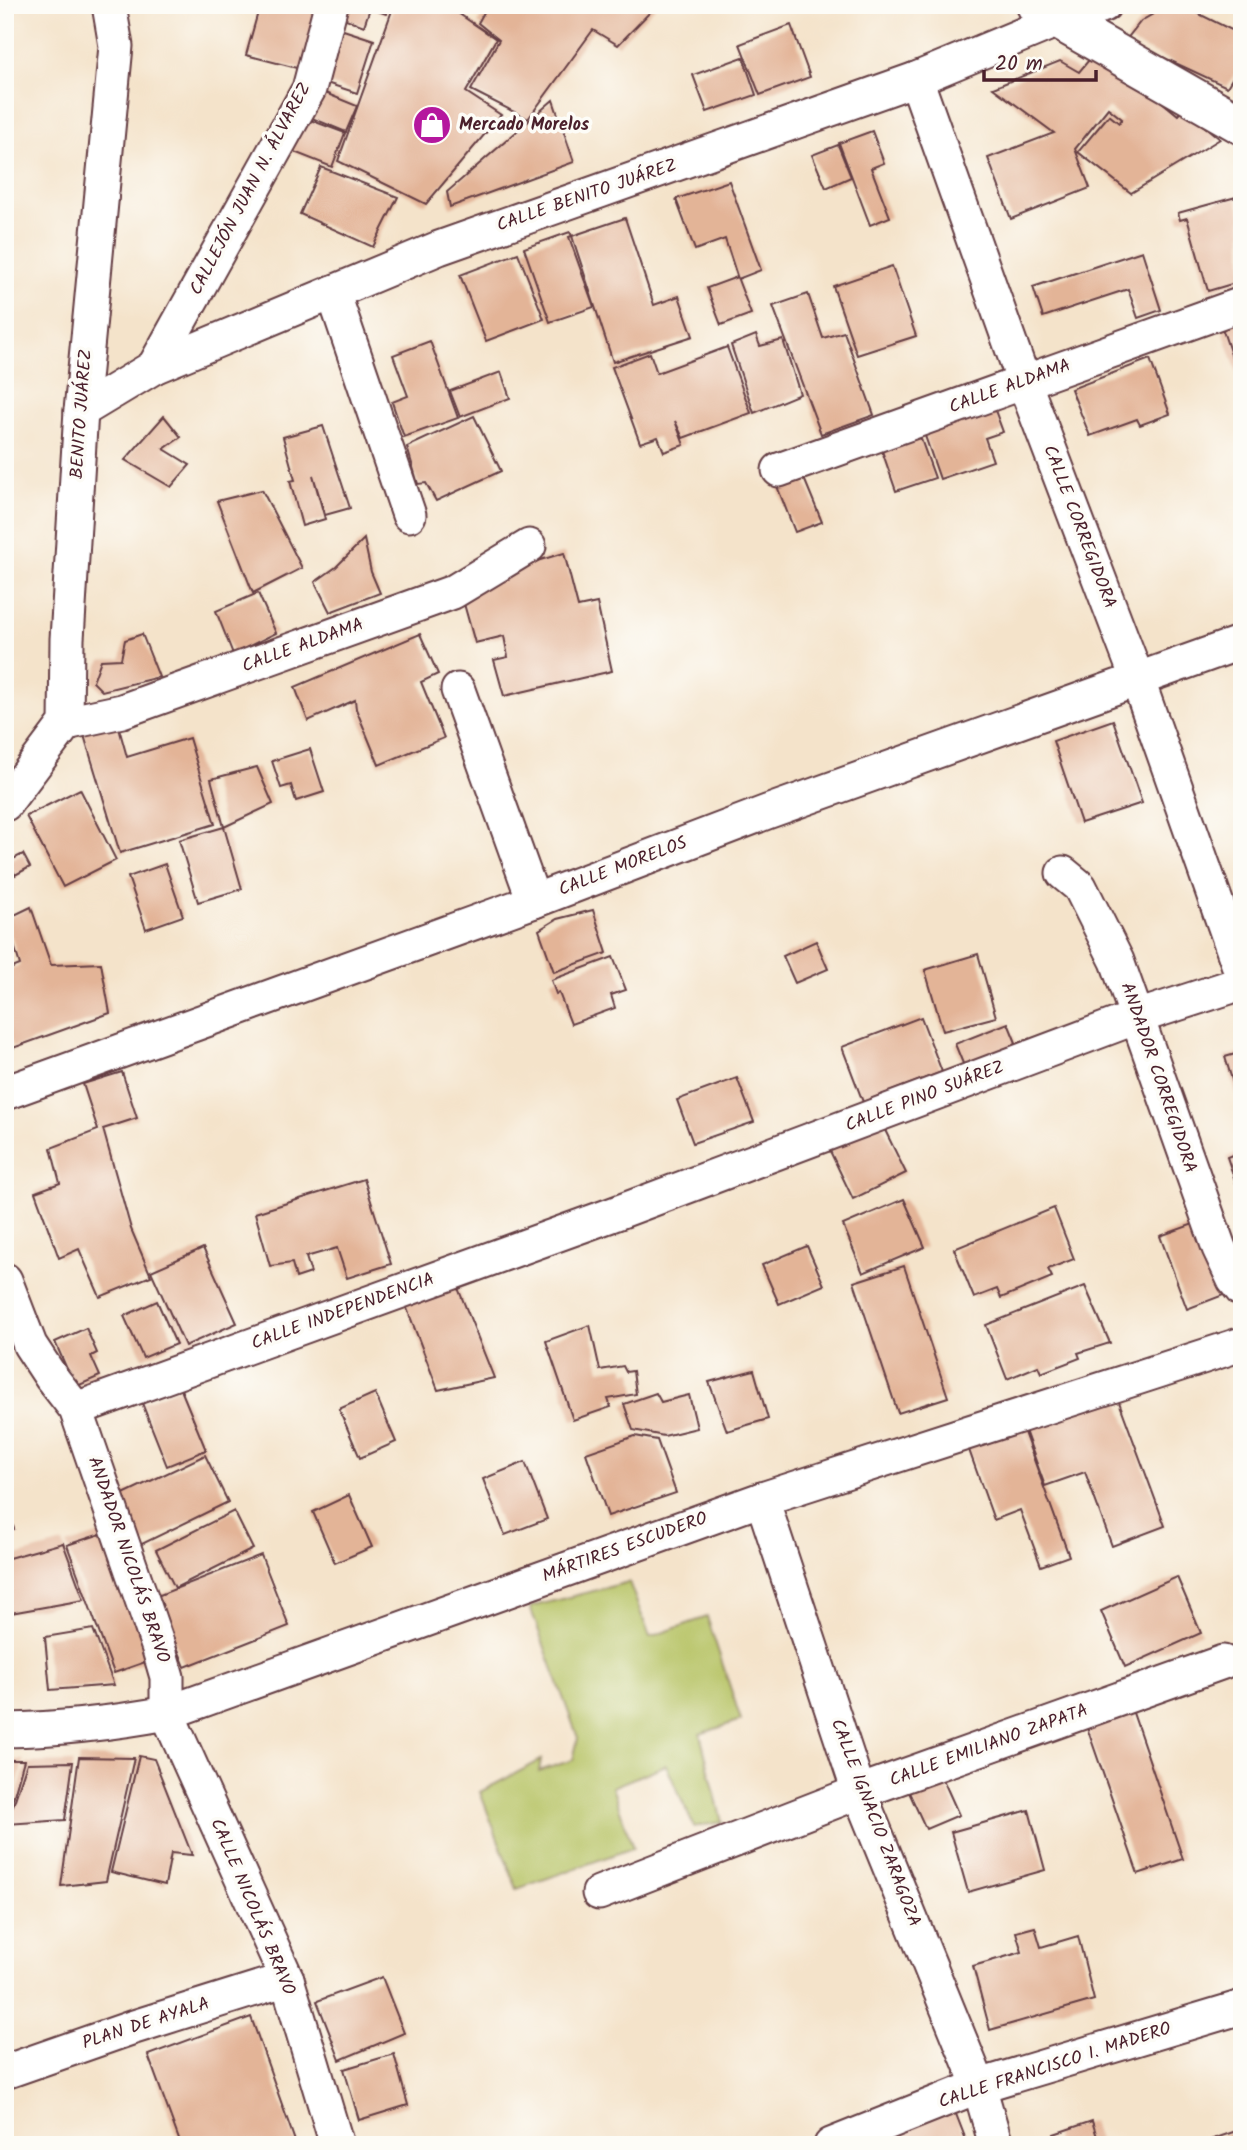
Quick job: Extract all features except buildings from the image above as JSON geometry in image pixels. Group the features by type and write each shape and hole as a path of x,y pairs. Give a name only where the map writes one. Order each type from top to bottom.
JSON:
{"street":[{"name":"BENITO JUÁREZ","path":"66,723 67,639 81,411 116,46 109,5"},
{"name":"CALLEJÓN JUAN N. ÁLVAREZ","path":"154,367 309,89 331,5"},
{"name":"CALLE BENITO JUÁREZ","path":"81,411 154,367 439,248 916,79 1047,13 1104,5"},
{"path":"1047,13 1242,125"},
{"name":"CALLE CORREGIDORA","path":"916,79 1024,382 1137,678 1242,975"},
{"path":"333,292 409,515"},
{"name":"CALLE ALDAMA","path":"779,470 1242,304"},
{"name":"CALLE ALDAMA","path":"66,723 122,711 453,592 529,546"},
{"name":"CALLE MORELOS","path":"5,1093 534,901 767,812 1242,642"},
{"path":"458,690 534,901"},
{"path":"5,804 66,723"},
{"name":"ANDADOR CORREGIDORA","path":"1063,873 1080,887 1117,961 1219,1248 1234,1280 1242,1290"},
{"name":"CALLE PINO SUÁREZ","path":"611,1215 1137,1017 1242,983"},
{"name":"CALLE INDEPENDENCIA","path":"76,1409 611,1215"},
{"name":"ANDADOR NICOLÁS BRAVO","path":"5,1280 18,1349 51,1377 76,1409 162,1656 167,1676 167,1713"},
{"name":"MÁRTIRES ESCUDERO","path":"5,1730 111,1724 167,1713 762,1499 1242,1344"},
{"name":"CALLE IGNACIO ZARAGOZA","path":"762,1499 859,1791 978,2086 996,2145"},
{"name":"CALLE EMILIANO ZAPATA","path":"599,1893 859,1791 1223,1662"},
{"name":"CALLE NICOLÁS BRAVO","path":"167,1713 287,1979 337,2145"},
{"name":"PLAN DE AYALA","path":"5,2072 131,2028 287,1979"},
{"name":"CALLE FRANCISCO I. MADERO","path":"831,2145 978,2086 1242,2007"}],"green space":[{"path":"629,1582 650,1637 707,1617 741,1720 700,1734 722,1822 694,1827 666,1765 612,1787 633,1848 517,1889 480,1792 541,1760 539,1771 573,1760 578,1738 530,1607"}],"place":[{"name":"Mercado Morelos","path":"432,125"}]}
